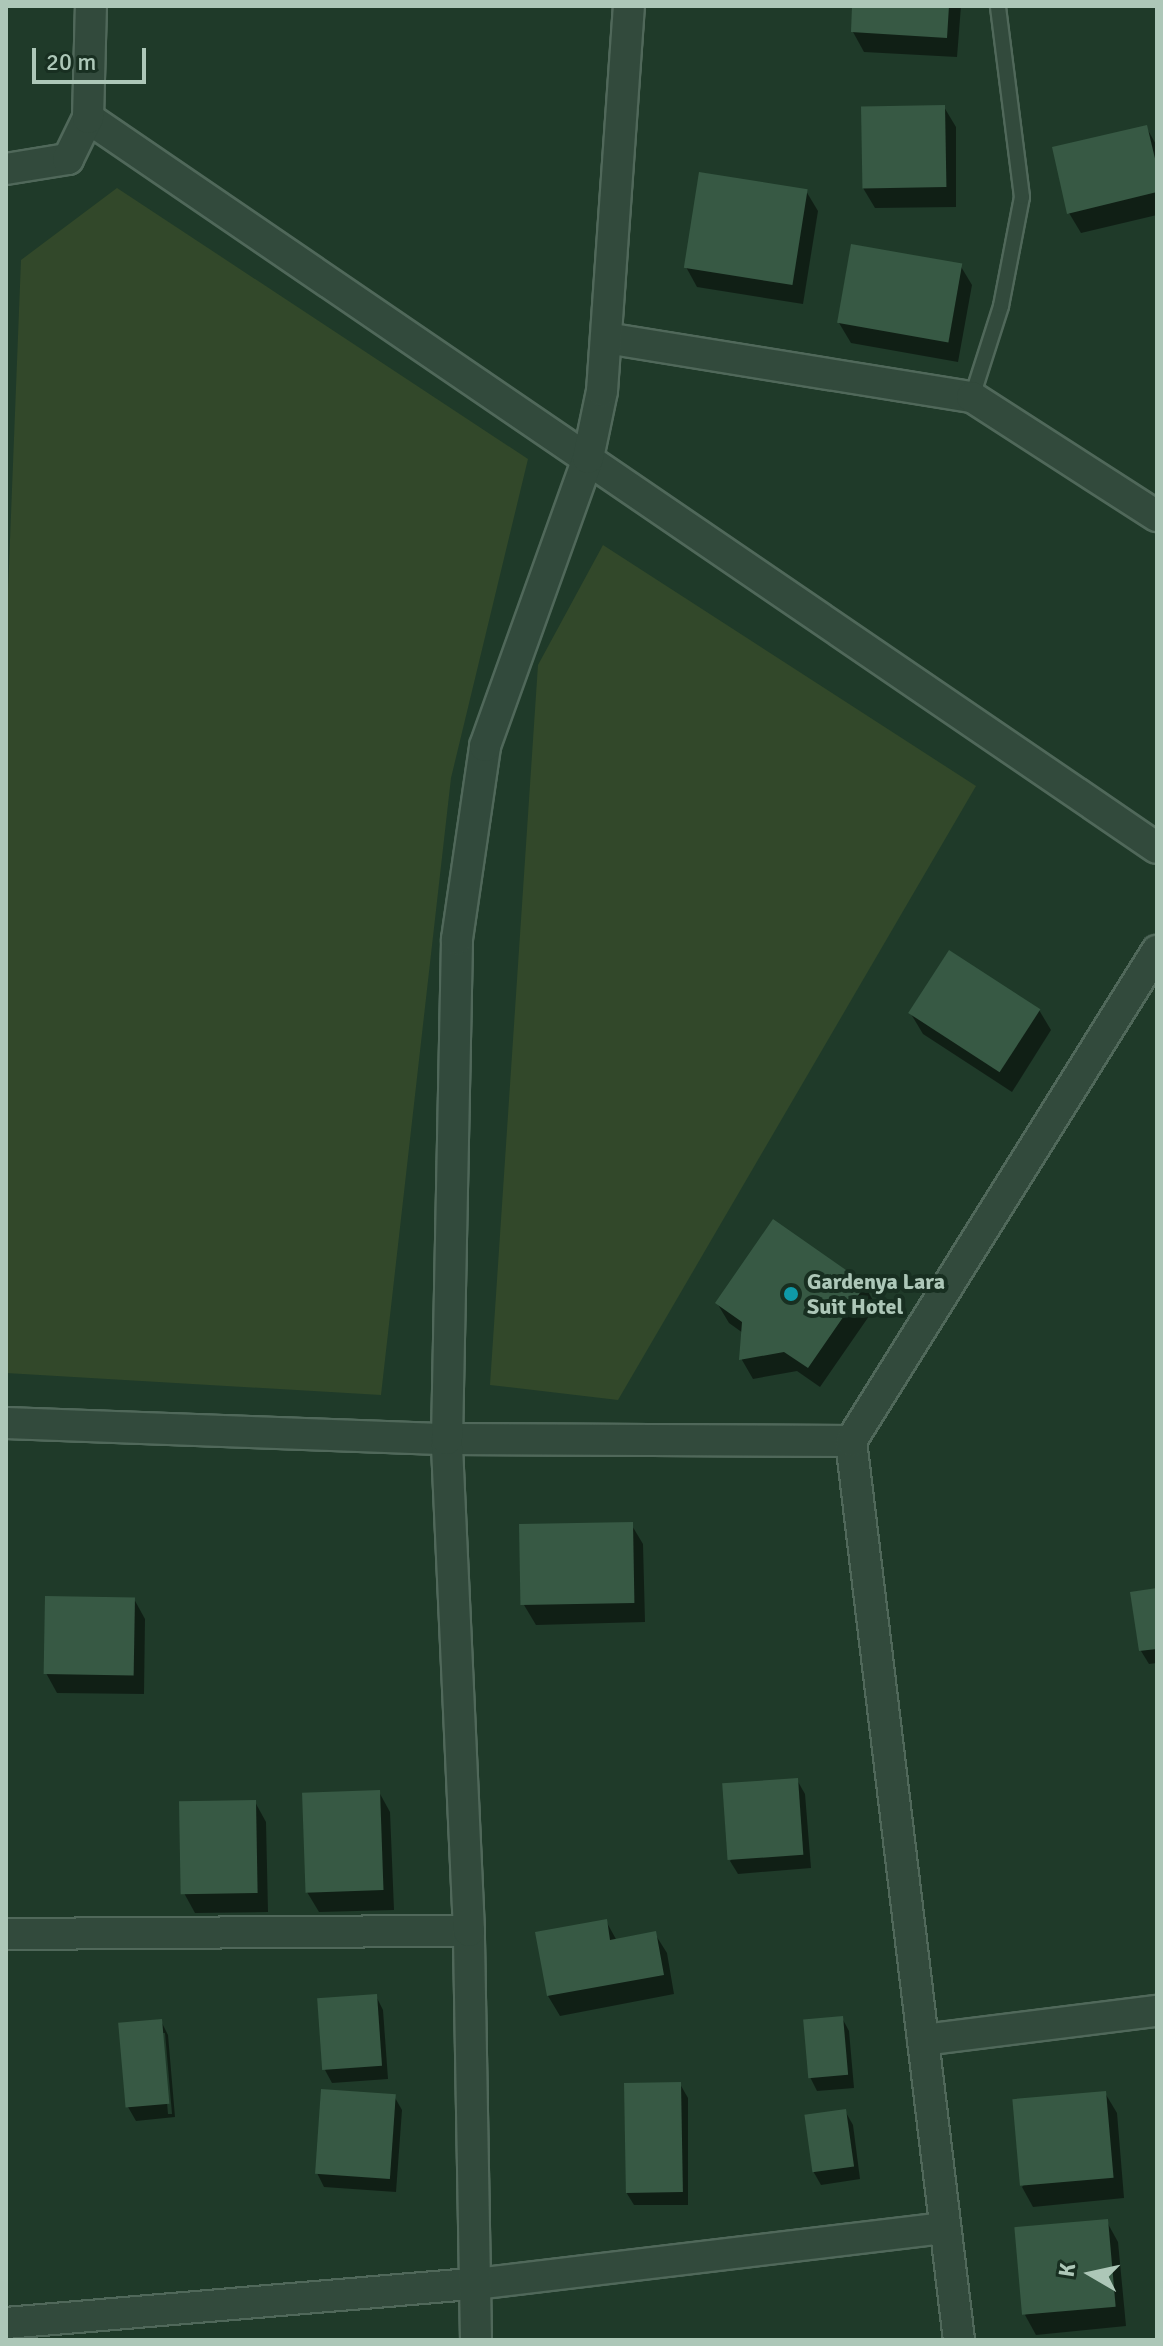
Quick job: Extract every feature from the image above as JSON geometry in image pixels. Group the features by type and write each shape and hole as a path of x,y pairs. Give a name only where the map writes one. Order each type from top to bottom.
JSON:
{"street":[{"path":"6,169 68,159 88,118 91,6"},
{"path":"476,2340 469,1931 447,1439 457,939 485,746 588,458 602,391 629,6"},
{"path":"88,118 1157,848"},
{"path":"606,338 972,397 1157,516"},
{"path":"959,2340 851,1441 1157,951"},
{"path":"6,1423 447,1439 851,1441"},
{"path":"6,1934 469,1931"},
{"path":"923,2040 1157,2011"},
{"path":"6,2323 475,2284 945,2228"}],"lane":[{"path":"972,397 1001,306 1022,197 998,6"}],"green space":[{"path":"117,188 528,459 451,778 381,1395 6,1373 6,642 21,260"},
{"path":"603,545 976,786 618,1400 490,1385 538,665"}],"building":[{"path":"852,6 949,6 947,38 851,32"},
{"path":"945,105 946,187 862,188 861,106"},
{"path":"1147,125 1157,167 1157,192 1067,214 1052,147"},
{"path":"699,172 808,189 792,285 684,268"},
{"path":"851,244 962,264 948,342 837,323"},
{"path":"949,950 1040,1009 1000,1072 908,1013"},
{"name":"Gardenya Lara Suit Hotel","path":"773,1219 866,1284 808,1368 784,1352 739,1360 742,1322 715,1303"},
{"path":"633,1522 634,1603 520,1605 519,1524"},
{"path":"1157,1588 1157,1649 1139,1651 1130,1592"},
{"path":"45,1596 135,1598 134,1676 44,1674"},
{"path":"798,1778 803,1855 728,1860 722,1783"},
{"path":"380,1790 383,1890 306,1893 302,1793"},
{"path":"256,1800 258,1893 181,1894 179,1801"},
{"path":"607,1919 610,1940 656,1931 664,1975 547,1996 535,1932"},
{"path":"377,1994 382,2066 322,2070 317,1998"},
{"path":"843,2016 848,2075 808,2078 803,2019"},
{"path":"162,2019 169,2104 126,2108 118,2023"},
{"path":"681,2082 683,2192 626,2193 624,2083"},
{"path":"321,2089 396,2094 390,2179 315,2174"},
{"path":"1106,2091 1114,2178 1020,2186 1012,2099"},
{"path":"846,2109 854,2166 812,2172 804,2115"},
{"path":"1108,2219 1116,2307 1022,2315 1014,2227"}],"place":[{"name":"Gardenya Lara Suit Hotel","path":"791,1294"}]}
